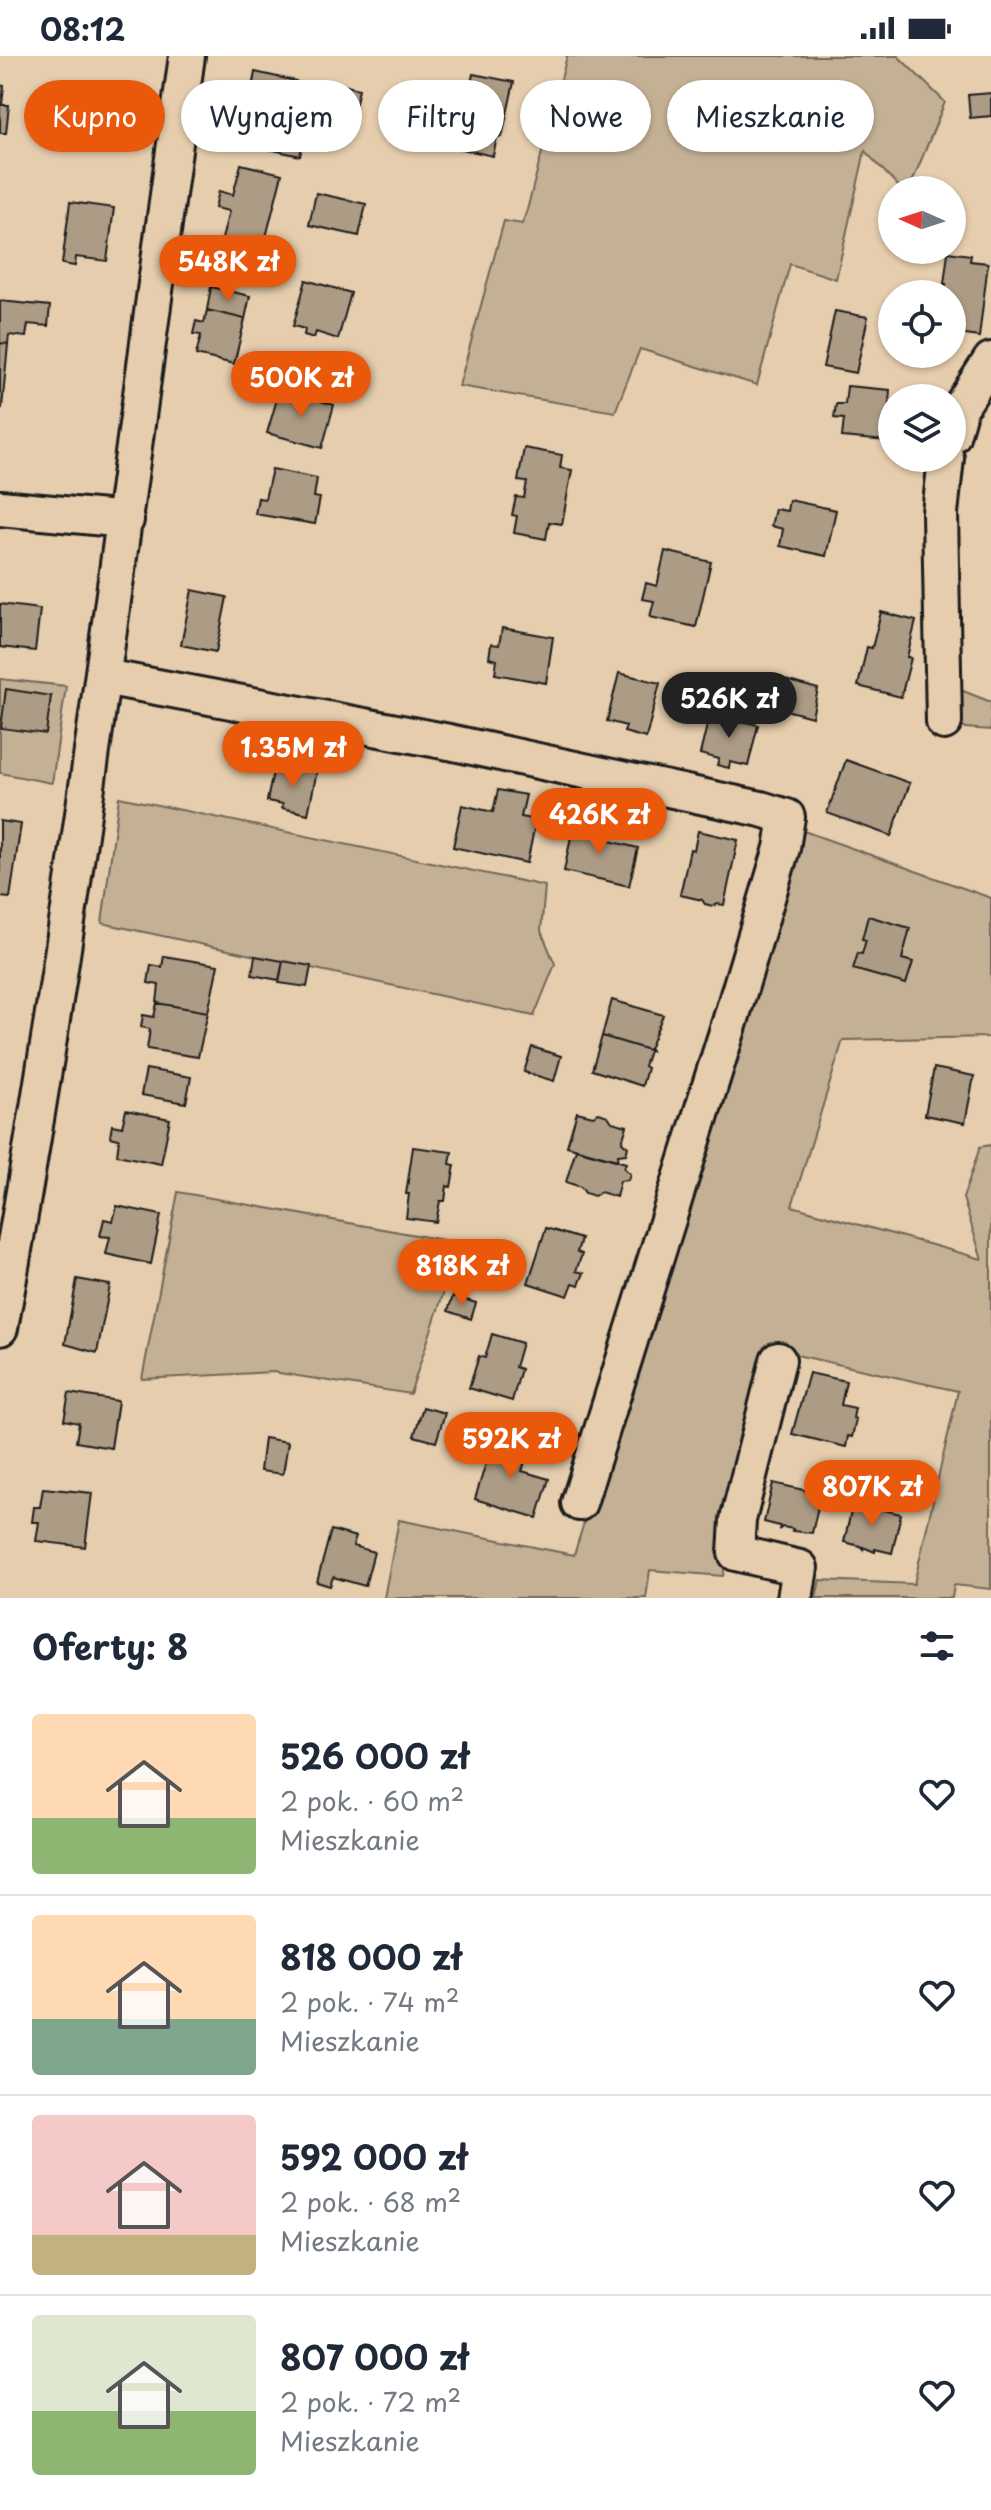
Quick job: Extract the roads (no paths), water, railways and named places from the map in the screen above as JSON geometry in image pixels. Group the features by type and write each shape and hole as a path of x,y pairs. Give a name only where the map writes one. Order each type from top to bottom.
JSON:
{"street":[{"path":"0,1328 104,677 187,56"},
{"path":"966,399 991,360"},
{"path":"944,472 940,513 944,722"},
{"path":"0,508 126,520"},
{"path":"104,677 449,742 787,817 782,848 734,1008 579,1503"},
{"path":"778,1360 738,1520 736,1553 800,1568 795,1598"}]}
